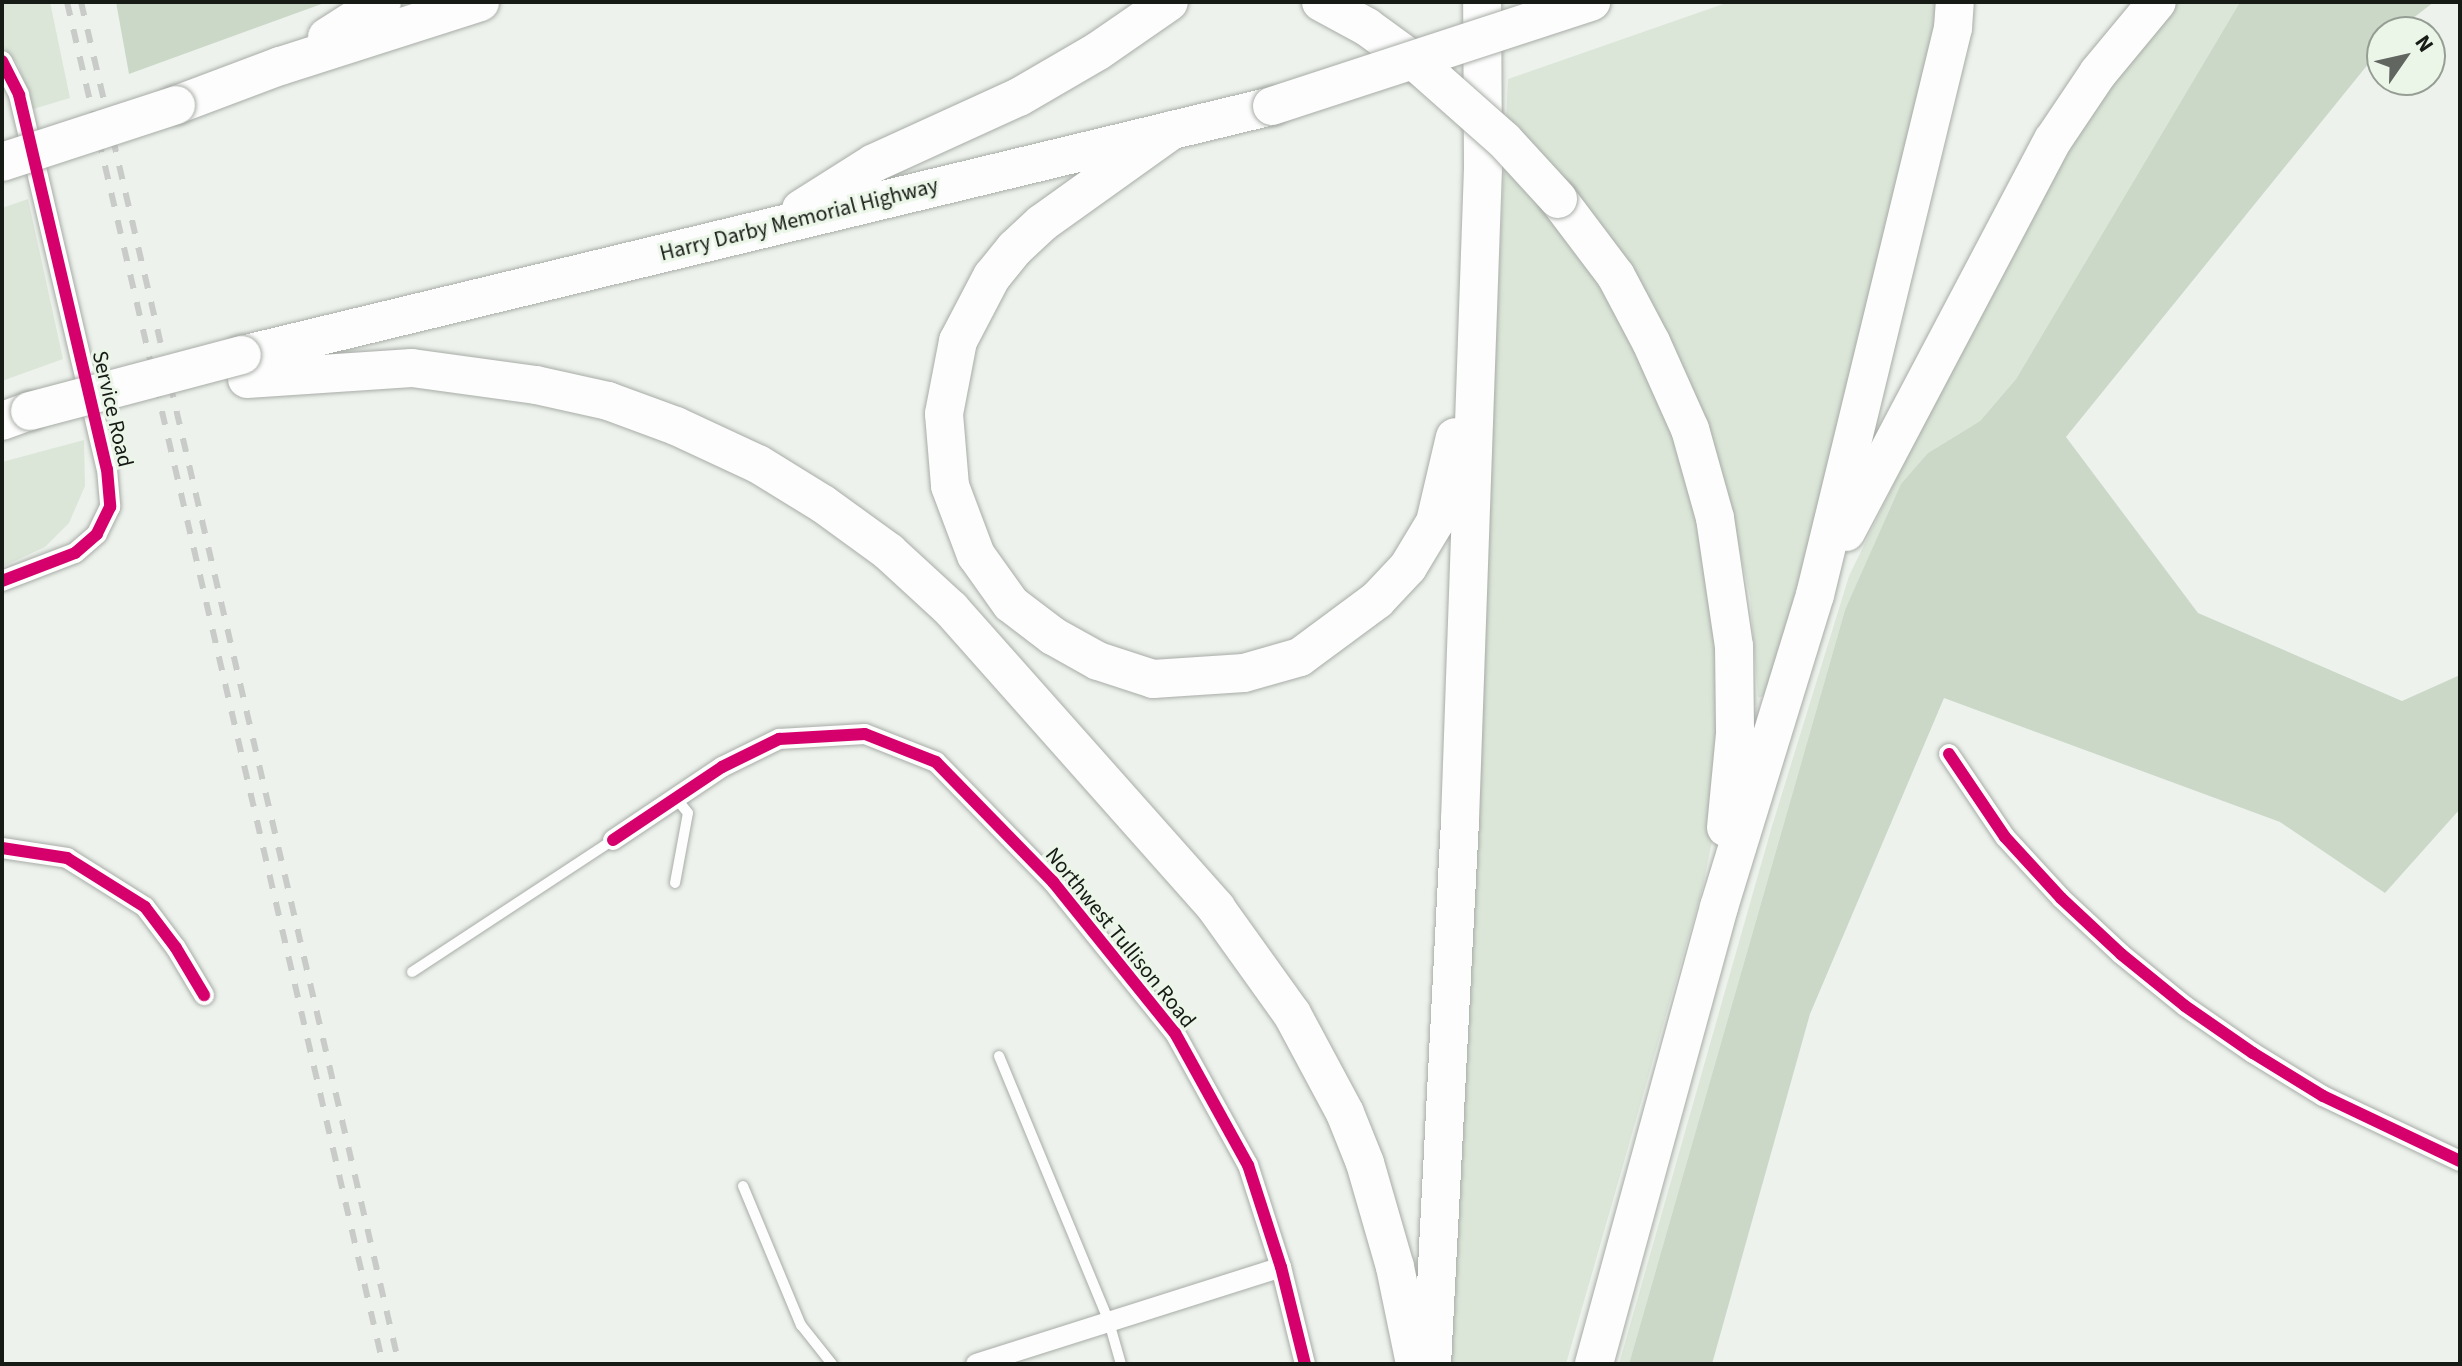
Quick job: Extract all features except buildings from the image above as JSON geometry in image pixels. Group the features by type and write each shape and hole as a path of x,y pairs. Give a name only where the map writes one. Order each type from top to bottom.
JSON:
{"highway":[{"path":"280,66 382,2"},
{"path":"2,162 176,105 280,66 480,2"},
{"path":"771,227 874,163 1007,103 1098,51 1169,2"},
{"path":"1321,2 1367,27 1418,64 1504,140 1558,199 1616,276 1651,342 1690,429 1715,518 1734,646 1735,734 1719,907"},
{"path":"1432,1364 1460,820 1474,352 1483,168 1482,2"},
{"name":"Harry Darby Memorial Highway","path":"16,416 131,385 244,367 771,227 1272,106 1591,2"},
{"path":"1594,1364 1719,907 1815,595 1953,28 1955,2"},
{"path":"1815,595 1881,463 2053,140 2098,73 2157,2"},
{"path":"1172,130 1042,223 1015,248 973,307 949,377 944,450 961,522 976,555 1011,604 1053,636 1098,661 1153,679 1244,673 1300,657 1377,600 1408,567 1435,522 1474,352"},
{"path":"244,367 412,368 536,385 608,401 676,426 758,464 823,504 889,552 951,609 1216,908 1292,1014 1345,1113 1365,1163 1392,1254 1415,1364"}],"street":[{"name":"Service Road","path":"2,61 19,95 107,469 110,507 97,534 88,544 57,561 2,581"},
{"name":"Northwest Tullison Road","path":"613,840 722,767 779,739 865,734 936,762 1053,882 1175,1033 1248,1165 1281,1267 1305,1364"},
{"path":"1949,754 2005,837 2061,898 2185,1006 2323,1096 2460,1161"},
{"path":"2,848 67,858 145,907 176,948 204,995"},
{"path":"976,1364 1281,1267"}],"lane":[{"path":"675,883 688,813 676,798"},
{"path":"412,972 613,840"},
{"path":"999,1056 1109,1322 1121,1364"},
{"path":"743,1186 801,1325 832,1364"}],"green space":[{"path":"2,2 50,2 70,98 33,109 18,64 2,45"},
{"path":"116,2 327,2 129,74"},
{"path":"1729,2 1946,2 1932,79 1768,694 1758,698 1750,597 1736,533 1621,312 1691,481 1721,648 1715,826 1703,886 1566,1364 1449,1364 1508,79"},
{"path":"2167,2 2240,2 2016,379 1980,421 1928,453 1845,610 1629,1364 1619,1364 1772,826 1849,576 2042,182"},
{"path":"2240,2 2434,2 2416,16 2366,16 2366,67 2066,437 2198,613 2402,701 2460,675 2460,809 2385,893 2280,822 1944,698 1810,1014 1712,1364 1629,1364 1845,610 1901,484 1928,453 1980,421 2016,379"},
{"path":"28,199 63,359 2,381 2,208"},
{"path":"84,440 85,486 69,523 45,547 2,567 2,462"}],"railway":[{"path":"67,2 383,1364"},
{"path":"81,2 399,1364"}],"cycle path":[{"path":"2,61 19,95 107,469 110,507 97,534 75,553 2,581"},
{"path":"613,840 722,767 779,739 865,734 936,762 1053,882 1175,1033 1248,1165 1281,1267 1305,1364"},
{"path":"1949,754 2005,837 2061,898 2121,954 2185,1006 2323,1096 2460,1161"},
{"path":"2,848 67,858 145,907 176,948 204,995"}]}
